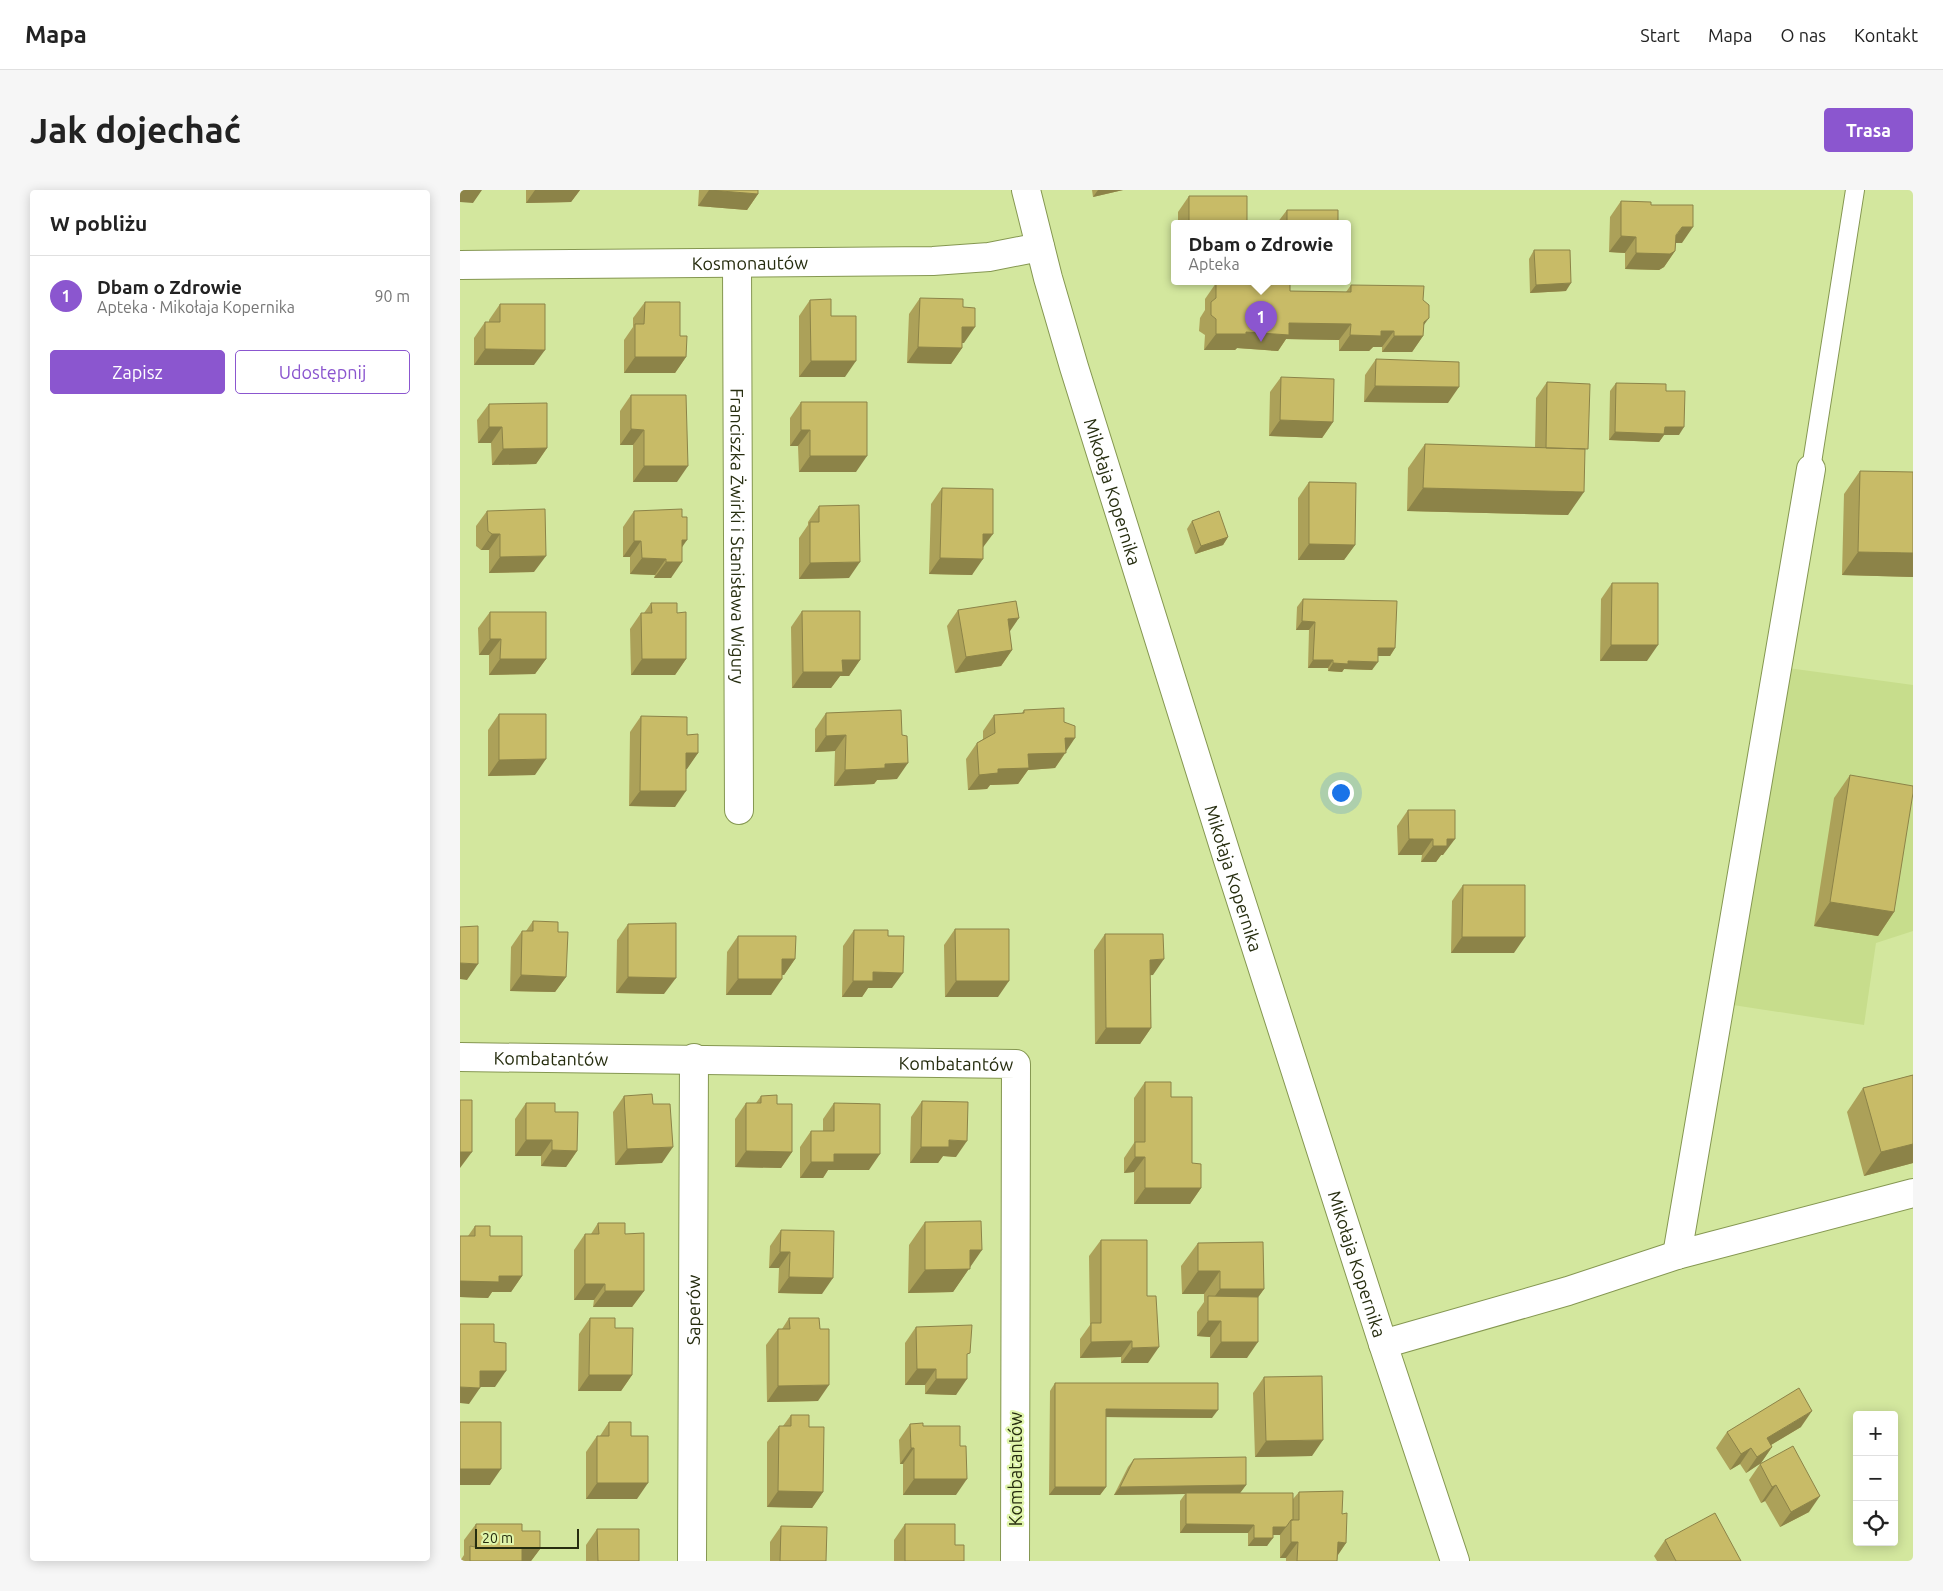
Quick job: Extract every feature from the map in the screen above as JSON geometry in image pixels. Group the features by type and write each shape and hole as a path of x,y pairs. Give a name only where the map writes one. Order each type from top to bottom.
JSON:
{"street":[{"name":"Mikołaja Kopernika","path":"1026,190 1074,367 1228,860 1383,1344 1455,1561"},
{"name":"Kosmonautów","path":"460,265 933,261 989,257 1040,247"},
{"name":"Franciszka Żwirki i Stanisława Wigury","path":"737,264 739,810"},
{"path":"1678,1255 1812,469"},
{"name":"Kombatantów","path":"460,1057 694,1058 1016,1064 1015,1561"},
{"name":"Saperów","path":"692,1561 694,1058"},
{"path":"1383,1344 1568,1291 1678,1255 1913,1193"}],"lane":[{"path":"1812,469 1855,190"}],"shaded area":[{"path":"1788,668 1913,685 1913,931 1876,943 1864,1025 1733,1005"}],"building":[{"path":"709,190 758,190 758,194"},
{"path":"1189,196 1247,196 1247,220 1189,220"},
{"path":"1621,201 1651,202 1651,205 1693,205 1693,227 1682,227 1676,235 1675,251 1670,254 1636,253 1636,237 1621,236"},
{"path":"1287,210 1338,210 1338,220 1287,220"},
{"path":"1534,250 1570,250 1571,283 1536,285"},
{"path":"1216,285 1290,285 1290,291 1351,292 1351,285 1424,286 1423,300 1429,305 1429,318 1424,322 1423,336 1394,336 1394,331 1381,331 1381,336 1350,335 1351,324 1289,323 1289,335 1246,332 1246,334 1216,334 1216,319 1211,315 1211,302 1216,298"},
{"path":"920,298 963,299 963,307 975,308 975,327 962,327 962,348 918,347"},
{"path":"831,299 831,316 856,316 856,361 811,361 810,300"},
{"path":"645,302 680,302 680,336 687,336 686,357 635,357 635,324 644,324"},
{"path":"500,304 545,304 545,350 485,349 485,322 500,322"},
{"path":"1376,359 1459,362 1459,387 1375,386"},
{"path":"1281,377 1334,379 1333,422 1280,420"},
{"path":"1547,382 1590,384 1588,449 1546,448"},
{"path":"1616,383 1666,384 1666,391 1685,391 1684,427 1665,427 1664,434 1615,432"},
{"path":"631,395 686,395 688,466 644,466 644,430 631,429"},
{"path":"801,402 867,402 867,456 810,456 810,430 801,430"},
{"path":"547,403 547,448 503,449 502,427 489,427 489,404"},
{"path":"1425,444 1585,449 1584,492 1423,488"},
{"path":"1860,471 1913,472 1913,553 1858,552"},
{"path":"1309,482 1356,483 1355,545 1309,544"},
{"path":"942,488 993,489 993,534 983,534 983,559 940,558"},
{"path":"859,505 860,562 810,563 810,522 819,522 819,506"},
{"path":"545,509 546,556 500,557 500,534 492,534 488,531 487,511"},
{"path":"682,509 682,517 687,517 687,540 682,540 682,562 666,562 666,559 642,558 641,541 634,541 634,511"},
{"path":"1219,511 1228,537 1201,546 1192,521"},
{"path":"1612,583 1658,583 1658,645 1611,645"},
{"path":"1303,599 1397,601 1395,648 1378,648 1378,662 1348,661 1348,664 1333,663 1333,660 1313,660 1315,622 1302,621"},
{"path":"1016,601 1019,618 1008,619 1012,650 966,657 958,610"},
{"path":"651,603 677,603 677,613 686,612 686,659 642,659 641,613 652,613"},
{"path":"802,611 860,611 860,660 842,660 843,672 803,672"},
{"path":"490,612 546,612 546,659 500,659 501,639 490,639"},
{"path":"1064,708 1064,722 1075,726 1075,738 1065,738 1066,753 1028,754 1029,768 998,769 998,773 979,775 977,743 995,733 994,715 1024,713 1024,710"},
{"path":"901,710 902,735 907,736 908,763 885,764 885,768 845,770 846,735 826,736 826,713"},
{"path":"499,714 546,714 546,759 499,760"},
{"path":"641,716 687,717 687,735 698,734 698,753 686,753 686,791 640,791"},
{"path":"1850,775 1913,786 1894,912 1830,902"},
{"path":"1408,810 1455,810 1455,839 1447,839 1447,846 1433,846 1433,839 1409,839"},
{"path":"1463,885 1525,885 1525,937 1462,937"},
{"path":"533,921 558,922 558,932 568,932 566,977 521,975 522,931 533,931"},
{"path":"676,923 676,978 628,977 628,924"},
{"path":"478,926 478,964 460,963 460,927"},
{"path":"955,929 1009,929 1009,981 956,981"},
{"path":"854,930 888,930 888,936 904,936 903,973 873,972 873,981 853,981"},
{"path":"1105,934 1163,934 1164,959 1150,960 1151,1028 1106,1028"},
{"path":"738,936 796,936 795,959 782,959 782,979 738,979"},
{"path":"1913,1075 1913,1144 1881,1152 1863,1088"},
{"path":"1145,1082 1171,1082 1171,1097 1192,1097 1192,1163 1201,1164 1201,1188 1145,1188 1145,1157 1135,1157 1135,1142 1145,1142"},
{"path":"652,1094 653,1104 670,1104 673,1147 627,1149 624,1096"},
{"path":"777,1095 777,1104 792,1104 792,1152 746,1151 746,1103 761,1103 761,1096"},
{"path":"460,1100 472,1100 472,1152 460,1152"},
{"path":"922,1101 968,1102 967,1141 949,1140 949,1147 921,1147"},
{"path":"526,1103 555,1103 555,1112 578,1112 577,1151 552,1150 552,1140 526,1140"},
{"path":"834,1103 880,1104 880,1154 834,1154 834,1162 811,1162 811,1131 834,1131"},
{"path":"981,1221 982,1250 970,1250 970,1269 925,1270 925,1222"},
{"path":"598,1223 625,1223 625,1234 644,1233 644,1291 605,1291 605,1284 585,1284 585,1234 599,1234"},
{"path":"475,1226 490,1226 490,1236 522,1236 522,1276 499,1276 499,1282 460,1281 460,1236 475,1236"},
{"path":"781,1230 834,1231 833,1278 789,1277 790,1252 780,1252"},
{"path":"1101,1240 1147,1240 1147,1296 1156,1296 1159,1347 1132,1348 1132,1341 1091,1342 1091,1323 1101,1323"},
{"path":"1263,1242 1264,1289 1220,1289 1220,1271 1198,1271 1198,1243"},
{"path":"1208,1296 1258,1297 1258,1342 1221,1342 1221,1321 1208,1321"},
{"path":"590,1318 615,1318 615,1328 633,1328 632,1375 589,1375"},
{"path":"789,1318 819,1318 820,1329 829,1329 829,1385 778,1386 778,1329 790,1329"},
{"path":"460,1324 494,1324 494,1342 506,1343 506,1371 480,1371 480,1388 460,1387"},
{"path":"972,1325 970,1353 967,1354 967,1379 936,1379 936,1369 917,1369 916,1327"},
{"path":"1322,1376 1323,1440 1266,1441 1264,1377"},
{"path":"1055,1383 1218,1383 1218,1410 1106,1409 1106,1487 1055,1487"},
{"path":"1799,1388 1812,1411 1767,1438 1772,1447 1757,1457 1751,1448 1741,1454 1727,1432"},
{"path":"791,1415 809,1415 809,1427 824,1427 823,1492 778,1491 779,1426 791,1426"},
{"path":"460,1422 501,1422 501,1469 460,1469"},
{"path":"609,1422 631,1422 631,1436 648,1436 648,1483 597,1483 597,1436 609,1436"},
{"path":"923,1423 923,1426 960,1426 960,1446 966,1446 967,1479 914,1479 914,1448 911,1448 910,1424"},
{"path":"1793,1446 1820,1496 1791,1512 1776,1485 1772,1487 1760,1464"},
{"path":"1246,1457 1246,1485 1120,1487 1134,1459"},
{"path":"1343,1491 1342,1514 1347,1513 1346,1543 1338,1542 1337,1561 1297,1561 1298,1542 1291,1542 1291,1520 1299,1520 1299,1492"},
{"path":"1186,1493 1293,1493 1293,1520 1286,1527 1273,1527 1273,1538 1254,1538 1254,1525 1186,1524"},
{"path":"1715,1513 1741,1561 1676,1561 1665,1540"},
{"path":"476,1524 522,1524 522,1531 540,1531 540,1549 522,1549 522,1561 470,1561 470,1546 475,1547"},
{"path":"905,1524 955,1524 955,1545 964,1545 964,1561 905,1561"},
{"path":"781,1526 827,1527 826,1561 780,1561"},
{"path":"597,1529 639,1529 639,1561 598,1561"}],"place":[{"name":"Dbam o Zdrowie","path":"1261,342"}]}
